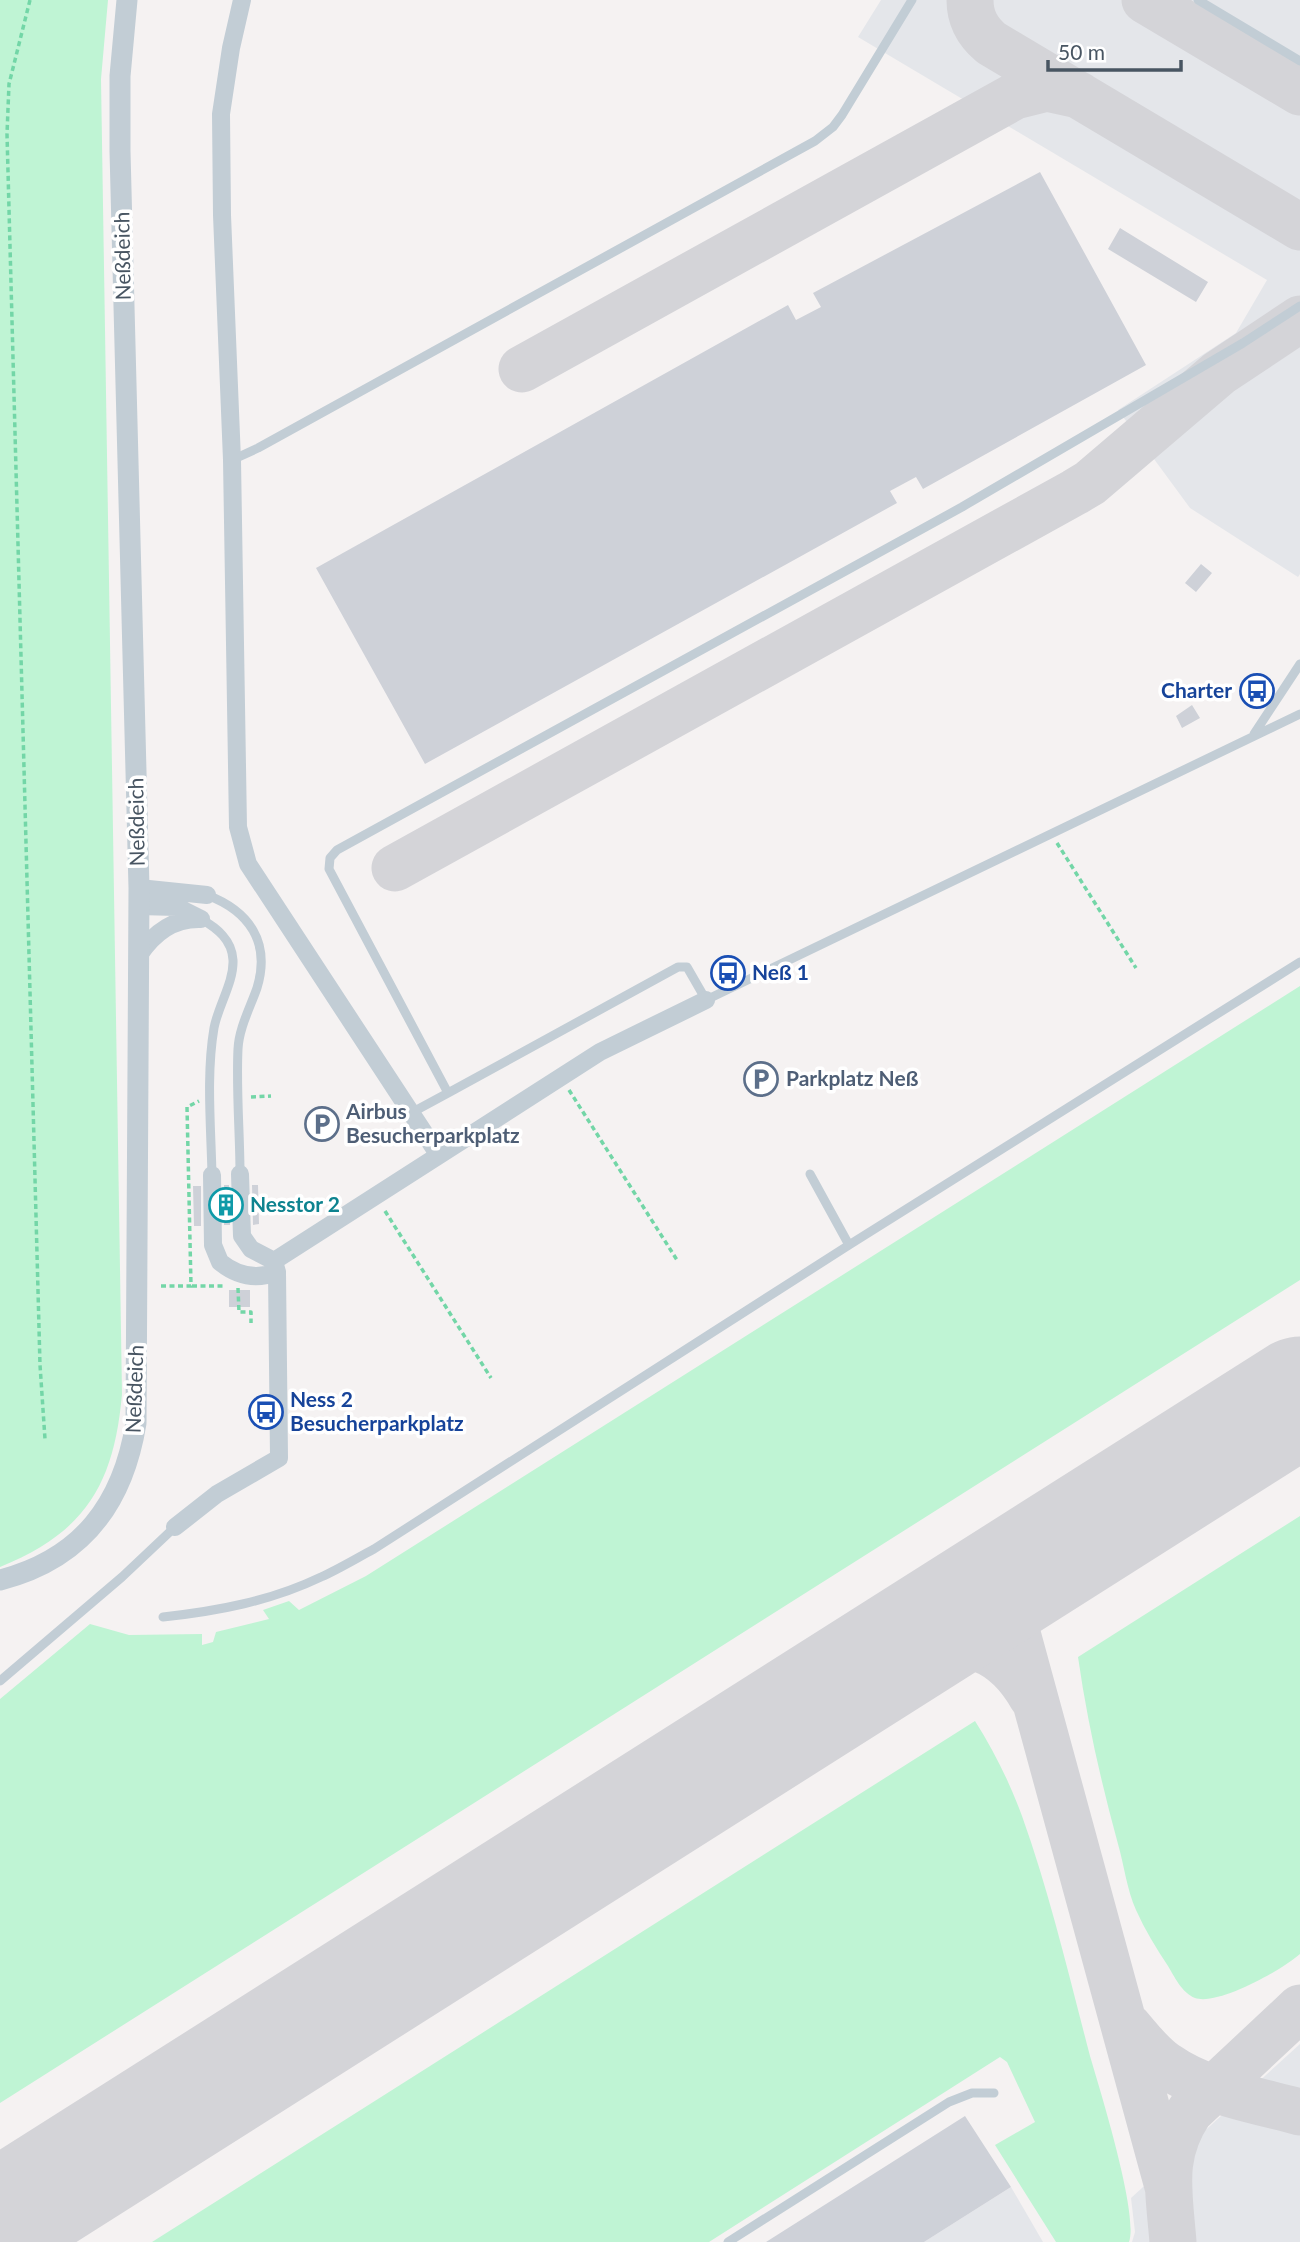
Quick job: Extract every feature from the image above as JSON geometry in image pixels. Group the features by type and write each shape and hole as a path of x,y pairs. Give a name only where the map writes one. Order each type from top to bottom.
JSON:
{"street":[{"name":"Neßdeich","path":"0,1580 45,1562 71,1545 102,1516 121,1481 133,1441 137,1388 139,897 120,151 120,76 127,0"},
{"path":"242,0 231,48 221,114 222,215 232,460 237,810 243,850 248,864 439,1154"},
{"path":"139,897 207,895"},
{"path":"139,897 177,907 201,919"},
{"path":"139,955 148,942 163,929 185,919 201,919"},
{"path":"212,1175 215,1255 227,1268 257,1277 374,1195 600,1052 706,1000"},
{"path":"240,1174 242,1236 251,1249 275,1266"},
{"path":"175,1527 217,1494 279,1458 275,1266"}],"lane":[{"path":"232,460 814,141 833,127 842,115 912,0"},
{"path":"1198,0 1300,61"},
{"path":"448,1093 331,874 328,863 333,854 962,507 1243,344 1300,306"},
{"path":"1253,735 1300,664"},
{"path":"411,1113 680,966 689,969 706,1000 1300,714"},
{"path":"207,895 235,908 244,917 256,936 261,956 261,973 243,1023 238,1049 240,1174"},
{"path":"201,919 222,933 233,959 212,1048 212,1175"},
{"path":"163,1617 209,1612 282,1593 321,1577 374,1549 849,1245 1300,962"},
{"path":"810,1174 849,1245"},
{"path":"0,1681 122,1577 175,1527"},
{"path":"728,2242 949,2102 972,2093 994,2093"}],"path":[{"path":"30,0 9,84 8,134 39,1351 45,1438"},
{"path":"1051,833 1136,968"},
{"path":"561,1077 677,1260"},
{"path":"374,1195 491,1378"},
{"path":"191,1286 239,1286 239,1312 251,1312 251,1323"}],"shaded area":[{"path":"881,0 1300,0 1298,577 1190,508 1118,410 1236,333 1267,280 858,37"},
{"path":"1300,2044 1300,2242 1132,2242 1135,2232 1131,2198"},
{"path":"1011,2187 1043,2242 924,2242"}],"green space":[{"path":"0,0 108,0 101,79 122,1394 112,1454 103,1479 90,1501 74,1521 54,1538 0,1567"},
{"path":"1300,986 1300,1280 0,2103 0,1699 90,1624 129,1635 202,1634 202,1645 213,1642 216,1632 269,1619 263,1610 289,1601 299,1610 366,1576"},
{"path":"1300,1516 1300,1954 1279,1969 1234,1992 1219,1997 1195,1998 1186,1992 1176,1979 1147,1932 1133,1902 1095,1751 1078,1657"},
{"path":"975,1721 995,1756 1022,1816 1059,1935 1124,2180 1131,2228 1129,2242 1056,2242 995,2145 1035,2122 1007,2062 1000,2057 709,2242 152,2242"}],"building":[{"path":"1040,172 1146,365 923,489 916,477 890,491 897,503 425,764 316,568 788,305 796,320 821,307 813,293"},
{"path":"1120,228 1208,282 1196,302 1108,249"},
{"path":"1201,564 1212,573 1196,592 1185,583"},
{"path":"1192,705 1200,718 1182,728 1176,716"},
{"path":"224,1185 229,1185 230,1225 224,1225"},
{"path":"252,1185 258,1185 259,1224 253,1225"},
{"path":"193,1186 201,1186 201,1226 194,1226"},
{"path":"229,1290 250,1290 250,1307 229,1307"},
{"path":"965,2116 1011,2187 924,2242 766,2242"}],"taxiway":[{"path":"970,0 975,24 991,43 1300,227"},
{"path":"1145,0 1300,92"},
{"path":"522,369 1015,96 1047,88 1079,95"},
{"path":"395,868 1090,483 1219,373 1300,319"},
{"path":"1031,1567 1014,1588 1012,1615 1169,2190"},
{"path":"911,1643 949,1643 981,1649 1008,1666 1032,1697"},
{"path":"1173,2242 1169,2174 1170,2158 1180,2127 1190,2111 1300,2008"},
{"path":"1128,2026 1155,2057 1181,2074 1213,2089 1300,2112"}],"runway":[{"path":"0,2220 1300,1396"}],"place":[{"name":"Charter","path":"1257,691"},
{"name":"Neß 1","path":"728,973"},
{"name":"Parkplatz Neß","path":"761,1079"},
{"name":"Airbus Besucherparkplatz","path":"322,1124"},
{"name":"Nesstor 2","path":"226,1205"},
{"name":"Ness 2 Besucherparkplatz","path":"266,1412"}]}
